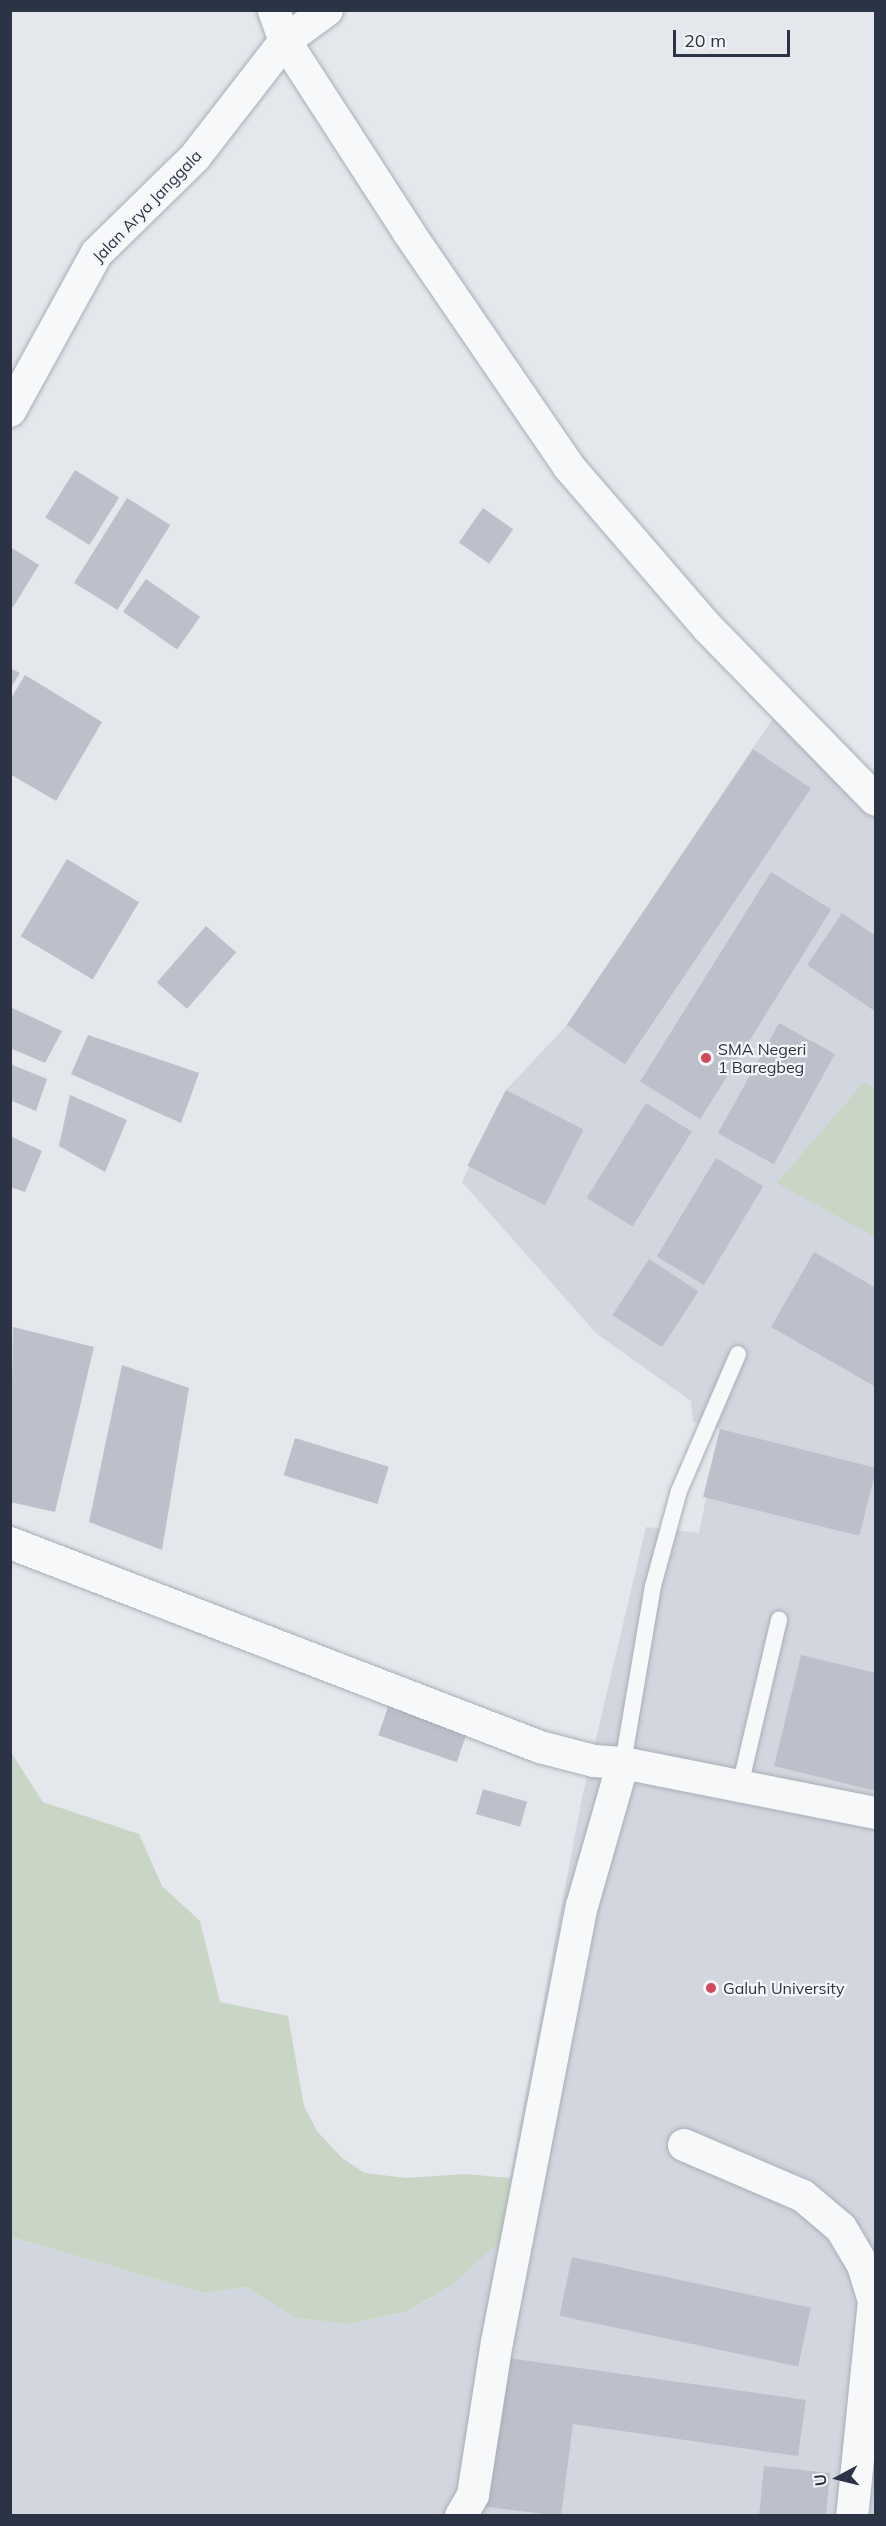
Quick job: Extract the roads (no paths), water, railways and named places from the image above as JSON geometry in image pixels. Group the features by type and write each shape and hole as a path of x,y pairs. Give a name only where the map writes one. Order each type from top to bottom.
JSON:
{"street":[{"path":"274,10 285,41 409,233 569,467 708,628 876,800"},
{"name":"Jalan Arya Janggala","path":"10,411 97,253 195,157 285,41 327,10"},
{"path":"10,1542 540,1747 594,1761 623,1763 876,1813"},
{"path":"461,2516 473,2495 497,2342 582,1906 623,1763"},
{"path":"684,2145 803,2196 841,2228 863,2265 874,2301 852,2516"}],"lane":[{"path":"623,1763 653,1586 679,1491 738,1354"},
{"path":"740,1786 779,1620"}],"place":[{"name":"SMA Negeri 1 Baregbeg","path":"706,1058"},
{"name":"Galuh University","path":"711,1988"}]}
